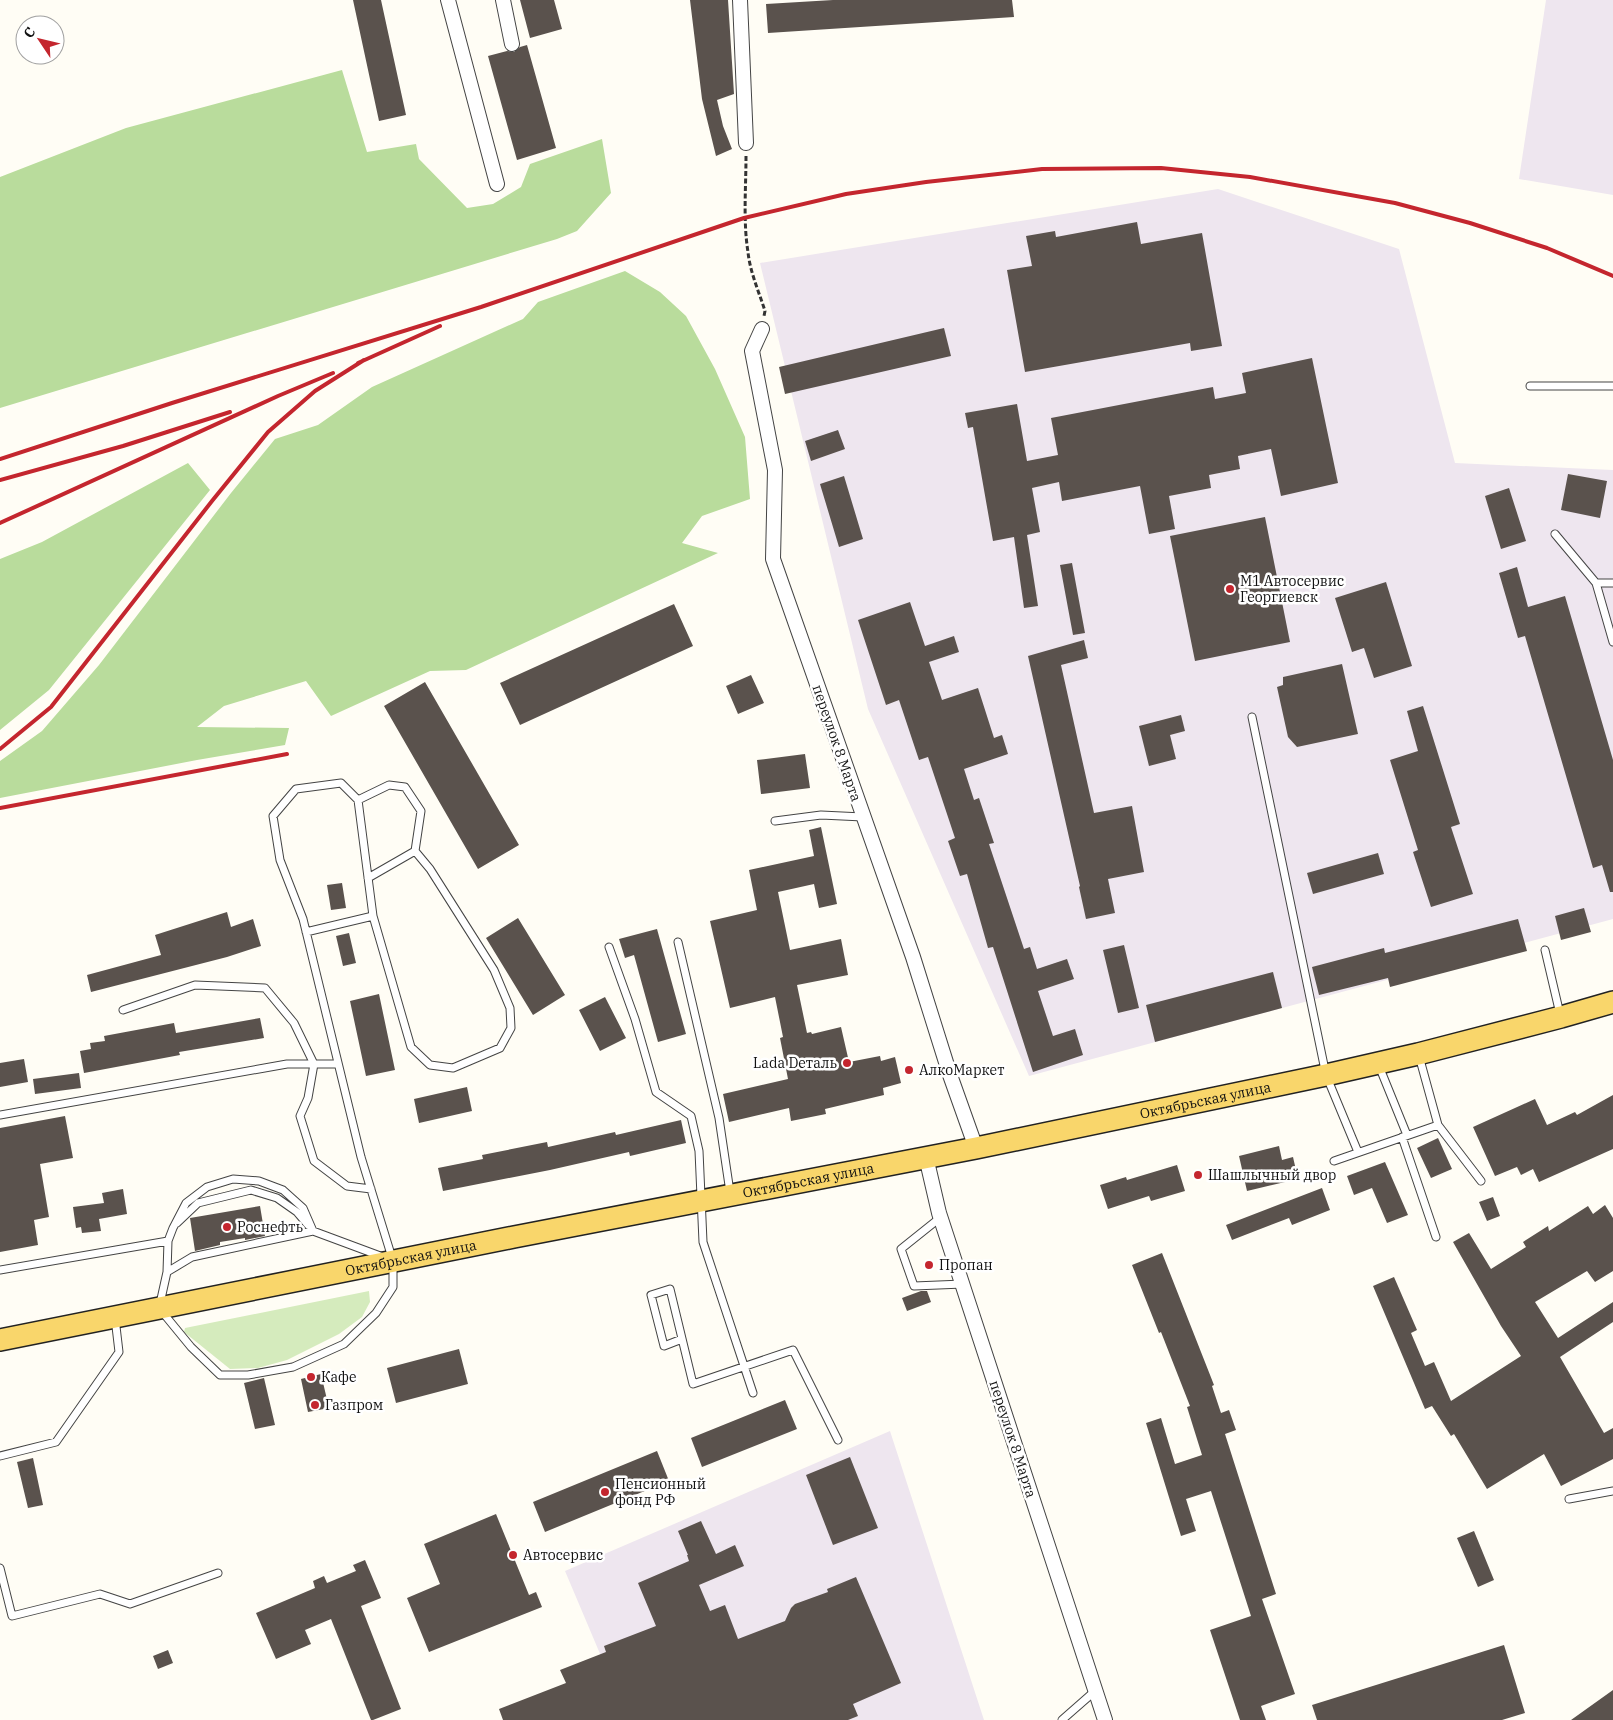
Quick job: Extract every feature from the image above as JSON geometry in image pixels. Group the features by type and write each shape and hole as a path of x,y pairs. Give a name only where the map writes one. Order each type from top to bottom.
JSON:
{"main road":[{"name":"Октябрьская улица","path":"0,1340 393,1261 976,1148 1326,1075 1418,1054 1613,1002"}],"street":[{"path":"448,0 497,184"},
{"path":"503,0 512,44"},
{"path":"740,0 746,143"},
{"name":"переулок 8 Марта","path":"762,329 752,351 775,470 773,560 913,957 950,1076 976,1148"},
{"name":"переулок 8 Марта","path":"926,1157 941,1217 962,1284 1105,1720"}],"lane":[{"path":"1530,386 1613,386"},
{"path":"1555,534 1596,583 1613,642"},
{"path":"1596,583 1613,583"},
{"path":"1252,717 1326,1075 1358,1152"},
{"path":"313,1231 303,1208 283,1190 259,1180 233,1180 207,1187 186,1203 172,1228 168,1241 167,1272 159,1308 191,1346 220,1375 248,1375 293,1367 344,1344 376,1313 393,1286 393,1261 361,1157 303,919 280,860 273,816 296,789 341,783 358,800 372,916 411,1047 430,1065 453,1068 500,1048 511,1028 510,1008 494,970 430,869 415,851 421,811 405,787 389,785 358,800"},
{"path":"775,821 821,815 863,817"},
{"path":"368,878 415,851"},
{"path":"306,932 372,916"},
{"path":"678,942 719,1118 730,1195"},
{"path":"609,947 635,1019 656,1092 691,1116 699,1151 703,1242 753,1393"},
{"path":"1545,950 1561,1017"},
{"path":"123,1010 195,985 265,988 294,1023 314,1064 308,1098 300,1116 314,1161 347,1186 371,1189"},
{"path":"1418,1054 1438,1124 1481,1180"},
{"path":"1378,1062 1436,1237"},
{"path":"0,1116 287,1064 338,1064"},
{"path":"1334,1161 1438,1124"},
{"path":"172,1228 198,1204 251,1190 277,1198 297,1212 313,1231 393,1261"},
{"path":"941,1217 901,1249 914,1286 962,1284"},
{"path":"167,1272 192,1256 313,1231"},
{"path":"0,1270 168,1241"},
{"path":"682,1338 664,1346 651,1295 670,1289 682,1338 693,1384 793,1350 838,1440"},
{"path":"0,1456 56,1442 119,1352 115,1318"},
{"path":"1569,1499 1613,1491"},
{"path":"0,1568 12,1616 100,1594 130,1604 218,1573"},
{"path":"1062,1720 1095,1691"}],"path":[{"path":"746,143 746,207 744,218 748,254 765,311 762,329"}],"shaded area":[{"path":"1546,0 1613,0 1613,195 1519,179"},
{"path":"1218,189 1399,249 1455,463 1613,470 1613,919 1029,1076 868,709 760,263"},
{"path":"890,1431 984,1720 628,1720 565,1571"}],"green space":[{"path":"342,70 367,152 416,144 419,159 467,208 493,204 521,187 530,164 602,139 611,193 577,231 557,239 0,408 0,177 126,128"},
{"path":"625,271 660,292 686,316 715,369 745,437 750,499 702,516 682,543 718,553 466,670 430,671 331,716 306,681 224,706 197,727 289,728 285,745 0,798 0,761 42,731 99,665 231,493 275,439 318,425 372,387 523,319 538,302"},
{"path":"188,463 210,490 49,690 0,730 0,559 42,542"},
{"path":"369,1291 370,1302 362,1317 339,1334 287,1360 258,1368 230,1369 184,1332 185,1328"}],"building":[{"path":"353,0 381,0 406,115 379,121"},
{"path":"520,0 554,0 562,29 530,38"},
{"path":"690,0 728,0 734,94 717,100 723,126 732,149 716,156 702,99"},
{"path":"833,0 1012,0 1014,17 768,33 766,4"},
{"path":"527,45 556,148 517,160 488,56 507,51 514,52 520,47"},
{"path":"1137,222 1141,244 1202,233 1222,346 1191,351 1190,343 1025,372 1007,270 1032,266 1026,236 1055,231 1056,237"},
{"path":"944,328 951,356 785,394 779,367"},
{"path":"1312,358 1338,483 1281,496 1271,449 1238,456 1240,469 1209,475 1211,488 1169,496 1175,529 1149,534 1140,486 1062,501 1059,482 1032,488 1040,532 1027,535 1038,606 1024,608 1014,537 993,541 973,427 968,428 965,413 1017,404 1027,461 1058,455 1051,418 1213,387 1215,399 1246,393 1242,373"},
{"path":"838,430 845,449 811,461 805,441"},
{"path":"1568,474 1607,481 1600,518 1561,510"},
{"path":"844,476 863,539 839,547 820,484"},
{"path":"1509,488 1526,541 1501,549 1485,496"},
{"name":"М1 Автосервис Георгиевск","path":"1265,517 1290,642 1195,661 1170,536"},
{"path":"1072,563 1085,633 1073,635 1060,565"},
{"path":"1517,567 1528,607 1565,596 1613,760 1613,892 1610,892 1602,865 1593,868 1525,636 1518,638 1499,573"},
{"path":"1386,582 1412,666 1374,678 1364,648 1352,652 1335,598"},
{"path":"910,602 925,646 954,636 959,652 929,662 942,700 978,688 994,738 1002,735 1008,754 964,769 974,800 979,798 994,843 989,844 1024,949 1030,947 1037,969 1067,959 1074,979 1038,991 1053,1036 1075,1029 1083,1055 1033,1072 993,947 988,948 967,874 960,876 948,841 955,838 928,757 919,760 899,700 886,705 858,620"},
{"path":"674,604 693,646 520,725 500,683"},
{"path":"1084,640 1088,658 1061,665 1094,813 1132,806 1144,872 1108,879 1115,913 1086,919 1028,656"},
{"path":"1342,664 1358,734 1297,747 1288,737 1277,687 1283,685 1283,677"},
{"path":"751,675 764,703 738,714 726,686"},
{"path":"425,682 519,845 478,869 384,706"},
{"path":"1423,706 1460,824 1451,827 1473,894 1431,907 1413,852 1418,850 1390,760 1418,751 1407,711"},
{"path":"1181,715 1185,731 1170,735 1176,759 1149,766 1139,726"},
{"path":"805,754 810,788 761,794 757,760"},
{"path":"821,827 837,904 819,908 814,884 778,892 790,950 841,939 848,975 797,985 807,1033 811,1032 812,1034 841,1027 849,1062 880,1056 881,1061 895,1057 901,1083 883,1088 884,1095 825,1109 826,1114 791,1121 789,1108 729,1122 723,1094 788,1079 780,1038 783,1037 775,997 730,1008 710,921 757,910 749,870 814,856 809,830"},
{"path":"1378,853 1384,874 1313,894 1307,873"},
{"path":"342,883 346,908 331,910 327,885"},
{"path":"1584,908 1591,932 1561,940 1555,916"},
{"path":"227,912 231,927 253,919 261,946 227,957 91,992 87,975 161,955 155,935"},
{"path":"518,918 565,995 533,1015 486,938"},
{"path":"1518,919 1527,951 1390,987 1388,978 1319,995 1312,967 1384,948 1385,953"},
{"path":"657,929 686,1034 658,1042 634,955 625,958 619,939"},
{"path":"349,933 356,963 343,966 336,936"},
{"path":"1124,945 1139,1008 1118,1013 1103,950"},
{"path":"1273,972 1282,1008 1155,1042 1146,1005"},
{"path":"379,994 395,1070 366,1076 350,1001"},
{"path":"605,997 626,1038 600,1051 579,1010"},
{"path":"260,1018 264,1038 179,1052 180,1055 84,1073 80,1051 91,1049 90,1043 105,1041 104,1036 174,1023 176,1033"},
{"path":"24,1059 28,1082 0,1087 0,1063"},
{"path":"79,1073 81,1088 35,1094 33,1079"},
{"path":"467,1087 472,1111 419,1123 414,1099"},
{"path":"1613,1095 1613,1149 1539,1182 1533,1169 1521,1175 1517,1167 1495,1176 1473,1127 1535,1099 1547,1125 1575,1112 1577,1115"},
{"path":"65,1116 73,1158 40,1164 49,1217 34,1220 38,1245 0,1252 0,1128"},
{"path":"681,1120 686,1143 630,1156 629,1152 443,1191 438,1168 483,1159 482,1155 547,1142 548,1147 615,1132 616,1135"},
{"path":"1438,1138 1452,1169 1431,1178 1417,1148"},
{"path":"1279,1146 1282,1160 1293,1157 1298,1179 1247,1191 1239,1156"},
{"path":"1385,1162 1408,1215 1387,1223 1372,1188 1354,1195 1347,1176"},
{"path":"1177,1165 1185,1191 1151,1201 1149,1196 1108,1209 1100,1185 1126,1177 1127,1180"},
{"path":"1322,1188 1330,1210 1292,1225 1289,1218 1232,1240 1226,1225"},
{"path":"123,1189 127,1214 99,1219 101,1231 82,1233 81,1227 76,1228 73,1207 104,1203 102,1193"},
{"path":"1493,1197 1500,1216 1487,1221 1479,1202"},
{"path":"1605,1205 1613,1218 1613,1271 1595,1282 1587,1271 1535,1302 1558,1338 1613,1302 1613,1322 1560,1357 1604,1433 1613,1428 1613,1459 1561,1486 1544,1454 1487,1489 1454,1434 1451,1436 1432,1406 1425,1409 1373,1286 1394,1277 1417,1330 1411,1333 1425,1366 1434,1362 1451,1401 1521,1356 1501,1326 1453,1242 1469,1233 1491,1269 1526,1247 1523,1242 1548,1226 1549,1231 1588,1206 1593,1214"},
{"path":"260,1206 265,1236 220,1242 220,1245 195,1251 190,1218"},
{"path":"1162,1253 1214,1385 1212,1386 1221,1413 1229,1410 1236,1430 1225,1434 1276,1594 1262,1599 1295,1694 1261,1706 1266,1720 1240,1720 1210,1630 1251,1616 1211,1491 1186,1499 1196,1531 1181,1536 1146,1423 1161,1418 1175,1464 1202,1455 1187,1407 1190,1406 1132,1265"},
{"path":"921,1291 927,1291 931,1302 907,1311 902,1298"},
{"path":"459,1349 468,1384 396,1403 387,1368"},
{"path":"321,1374 329,1408 308,1412 301,1379"},
{"path":"264,1378 275,1425 255,1429 244,1383"},
{"path":"785,1400 797,1429 702,1467 691,1438"},
{"path":"657,1451 669,1481 545,1532 533,1502"},
{"path":"850,1457 878,1528 833,1545 806,1475"},
{"path":"33,1458 43,1505 28,1508 17,1462"},
{"path":"496,1514 529,1595 536,1592 542,1607 429,1652 407,1598 440,1584 424,1544"},
{"path":"701,1521 716,1554 735,1545 744,1566 699,1585 710,1611 725,1605 738,1639 785,1621 795,1604 828,1592 827,1589 856,1577 901,1683 853,1704 858,1716 848,1720 503,1720 499,1709 566,1683 560,1670 606,1652 604,1646 656,1626 638,1583 689,1561 678,1531"},
{"path":"1474,1531 1494,1580 1478,1587 1457,1538"},
{"path":"365,1560 381,1598 361,1606 401,1709 373,1720 371,1720 331,1619 305,1630 311,1644 276,1659 256,1613 315,1588 313,1581 324,1576 327,1583 356,1571 353,1565"},
{"path":"1504,1645 1525,1713 1502,1720 1317,1720 1312,1705"},
{"path":"168,1650 173,1663 158,1669 153,1656"},
{"path":"1613,1690 1613,1720 1571,1720"}],"railway":[{"path":"0,459 172,403 481,307 744,218 846,194 926,182 1042,169 1161,168 1250,177 1395,203 1470,223 1547,248 1613,276"},
{"path":"358,363 440,326"},
{"path":"0,749 51,707 268,432 315,391 364,360"},
{"path":"0,523 278,396 333,373"},
{"path":"0,480 123,446 230,412"},
{"path":"0,808 287,754"}],"place":[{"name":"М1 Автосервис Георгиевск","path":"1230,589"},
{"name":"Lada Dеталь","path":"847,1063"},
{"name":"АлкоМаркет","path":"909,1070"},
{"name":"Шашлычный двор","path":"1198,1175"},
{"name":"Роснефть","path":"227,1227"},
{"name":"Пропан","path":"929,1265"},
{"name":"Кафе","path":"311,1377"},
{"name":"Газпром","path":"315,1405"},
{"name":"Пенсионный фонд РФ","path":"605,1492"},
{"name":"Автосервис","path":"513,1555"}]}
